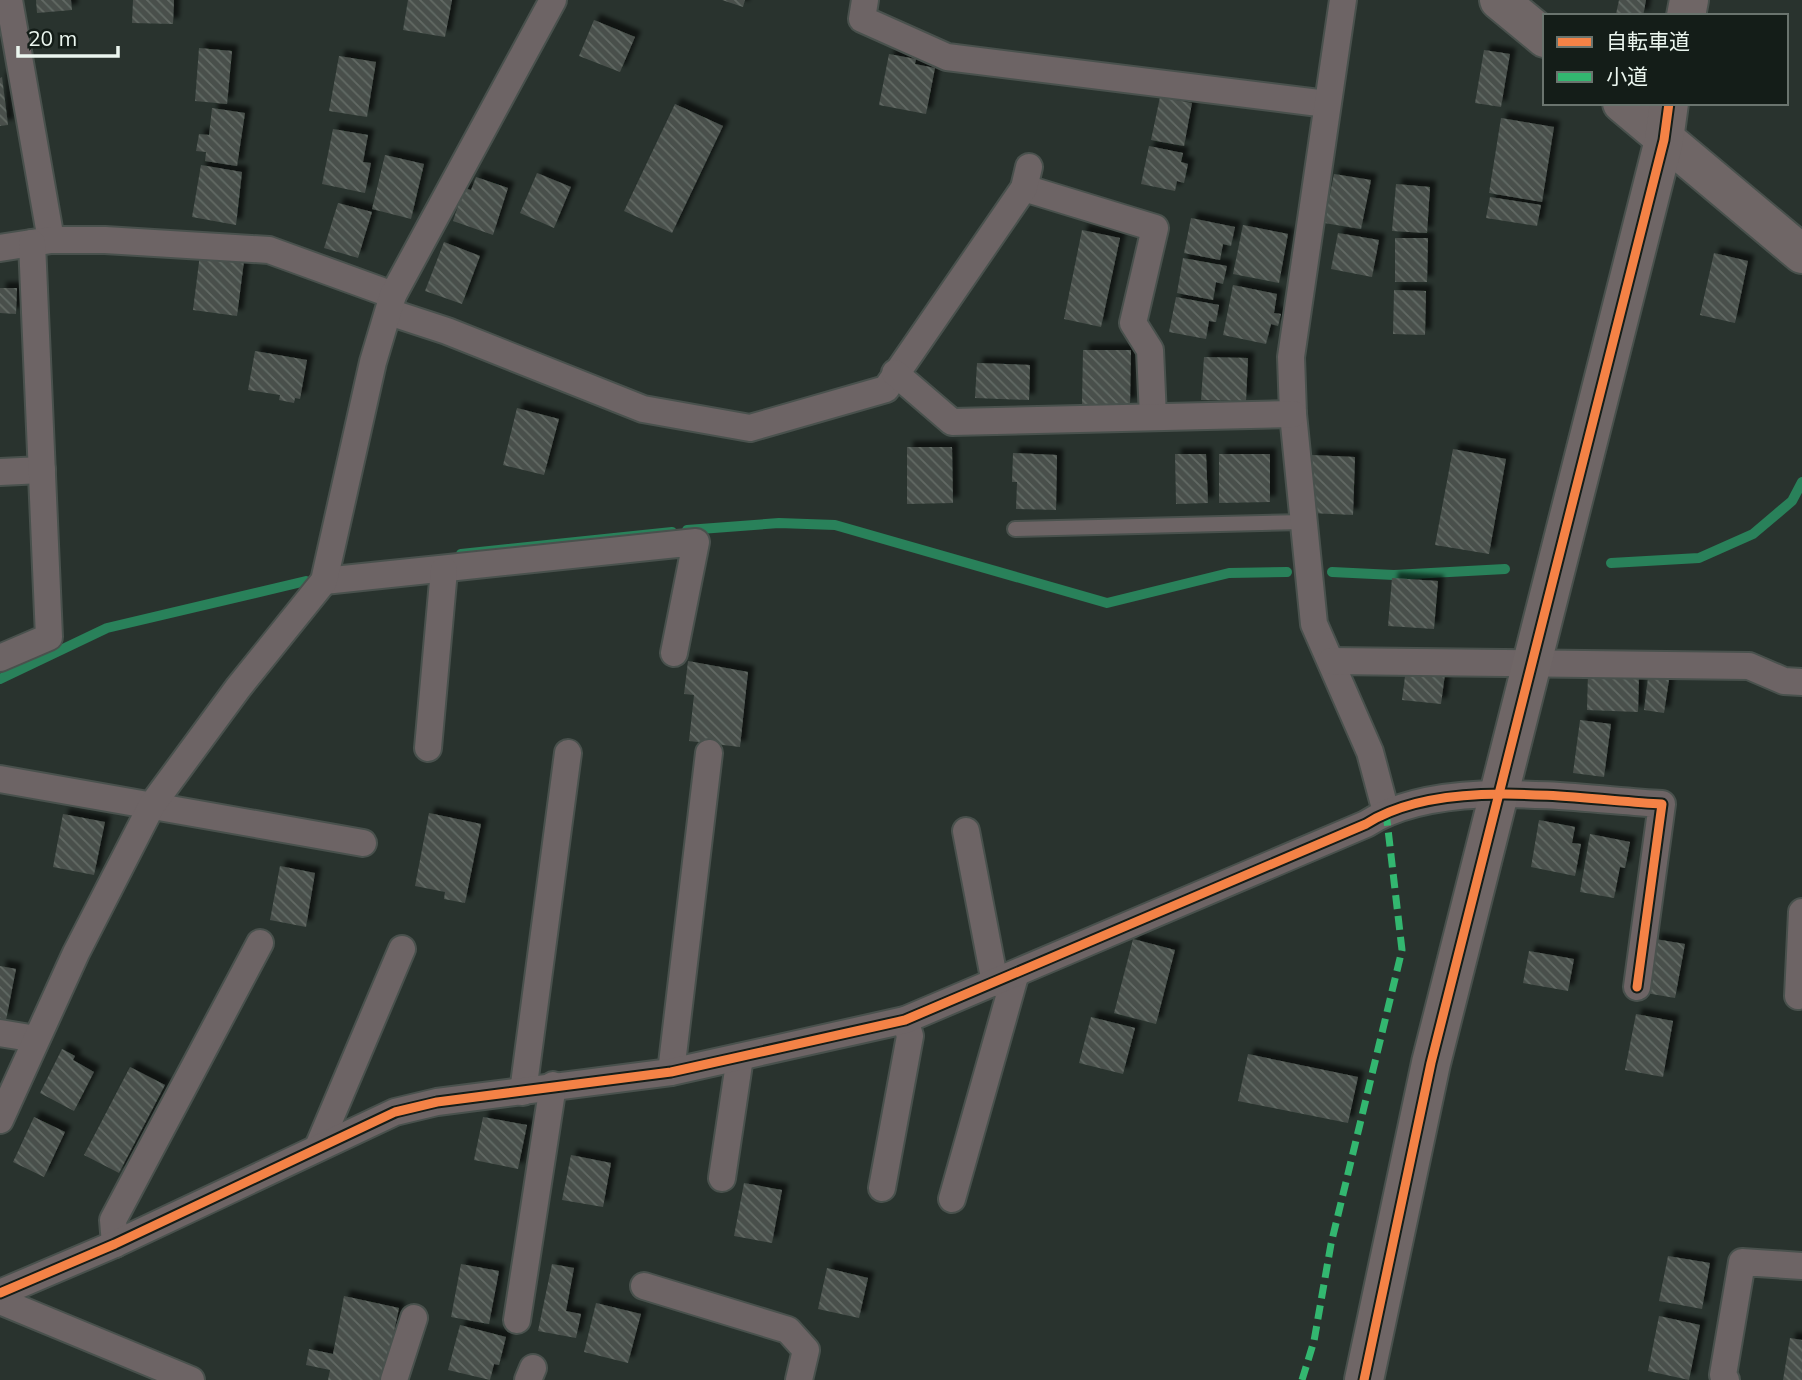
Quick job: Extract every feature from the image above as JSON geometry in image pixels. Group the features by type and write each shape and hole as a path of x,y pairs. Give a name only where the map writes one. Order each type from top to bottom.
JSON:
{"street":[{"path":"0,658 48,637 42,470 41,241 9,0"},
{"path":"0,1120 76,953 152,805 238,688 324,581 373,362 391,303 553,0"},
{"path":"865,0 862,19 947,57 1326,104"},
{"path":"1343,0 1291,357 1293,414 1314,624 1370,751 1386,811"},
{"path":"1499,0 1543,36"},
{"path":"1627,105 1667,121 1802,254"},
{"path":"1364,1380 1431,1063 1534,662 1667,121"},
{"path":"0,248 41,241 269,250 391,303 447,331 643,409 750,429 823,405 886,390 1026,178 1155,228 1133,323 1150,350 1153,417"},
{"path":"895,373 952,422 1293,414"},
{"path":"0,472 42,470"},
{"path":"324,581 696,542 674,653"},
{"path":"428,748 444,570"},
{"path":"1331,661 1749,666 1784,681 1802,682"},
{"path":"523,1093 568,753"},
{"path":"671,1072 709,753"},
{"path":"0,779 363,843"},
{"path":"0,1293 115,1244 395,1112 437,1102 523,1093 553,1085 671,1072 905,1020 1005,980 1366,824 1386,811 1413,803 1500,793 1662,804 1637,987"},
{"path":"952,1199 1005,980 966,831"},
{"path":"1798,996 1802,912"},
{"path":"115,1244 113,1220 260,943"},
{"path":"318,1147 402,949"},
{"path":"882,1188 909,1036 905,1020"},
{"path":"0,1033 36,1039"},
{"path":"722,1178 740,1057"},
{"path":"517,1320 553,1085"},
{"path":"1726,1380 1723,1375 1742,1262 1802,1266"},
{"path":"644,1286 788,1330 806,1350 799,1380"},
{"path":"0,1301 191,1380"},
{"path":"394,1380 414,1318"}],"lane":[{"path":"1015,529 1303,522"}],"building":[{"path":"36,0 71,0 72,10 37,13"},
{"path":"133,0 174,0 173,24 132,23"},
{"path":"408,0 452,0 445,37 403,30"},
{"path":"722,0 745,0 743,7"},
{"path":"1619,0 1646,0 1643,14 1616,14"},
{"path":"594,20 635,37 620,72 579,56"},
{"path":"199,48 232,51 227,104 195,101"},
{"path":"1484,50 1510,54 1501,107 1475,103"},
{"path":"889,54 916,59 915,64 935,68 926,114 879,105"},
{"path":"339,56 376,62 367,117 329,111"},
{"path":"2,77 8,125 0,126 0,78"},
{"path":"1160,97 1192,103 1184,146 1151,140"},
{"path":"675,104 723,126 672,233 624,211"},
{"path":"212,108 245,113 237,166 205,161 206,152 196,151 199,134 209,135"},
{"path":"1501,118 1554,127 1542,202 1489,193"},
{"path":"333,129 368,135 363,162 371,163 365,193 322,184"},
{"path":"1149,146 1183,153 1181,162 1188,164 1184,183 1177,181 1175,191 1141,184"},
{"path":"385,155 424,164 411,219 372,209"},
{"path":"201,165 242,172 236,225 192,217"},
{"path":"537,173 571,187 554,228 520,213"},
{"path":"1334,174 1371,180 1361,229 1324,223"},
{"path":"476,177 508,188 493,235 453,221 464,188 471,190"},
{"path":"1396,184 1430,187 1427,233 1392,231"},
{"path":"1490,197 1541,205 1537,226 1486,218"},
{"path":"338,203 372,212 358,258 324,248"},
{"path":"1191,218 1235,227 1231,246 1223,244 1220,260 1184,253"},
{"path":"1243,225 1288,234 1279,283 1233,274"},
{"path":"1082,230 1120,238 1101,327 1064,319"},
{"path":"1338,233 1379,240 1372,277 1331,269"},
{"path":"1395,238 1428,238 1427,282 1395,282"},
{"path":"444,242 480,256 462,304 425,291"},
{"path":"1714,253 1748,261 1735,323 1700,315"},
{"path":"200,254 244,261 237,316 193,310"},
{"path":"1183,258 1227,266 1223,284 1216,282 1213,300 1177,293"},
{"path":"1233,285 1277,294 1274,313 1281,314 1278,326 1271,324 1266,344 1223,335"},
{"path":"0,288 17,288 16,314 0,313"},
{"path":"1394,290 1426,291 1425,335 1393,334"},
{"path":"1176,297 1219,305 1216,322 1209,321 1206,339 1169,332"},
{"path":"1083,350 1131,350 1130,404 1082,404"},
{"path":"255,351 307,360 300,399 295,398 294,403 279,400 280,395 248,390"},
{"path":"1204,357 1248,358 1246,401 1201,400"},
{"path":"977,363 1030,365 1029,400 975,398"},
{"path":"517,408 559,419 544,475 503,465"},
{"path":"907,447 952,447 953,503 907,504"},
{"path":"1453,449 1506,459 1489,554 1435,545"},
{"path":"1013,453 1057,455 1056,510 1016,509 1017,482 1012,482"},
{"path":"1175,454 1206,454 1208,503 1176,504"},
{"path":"1219,454 1270,454 1270,502 1219,503"},
{"path":"1311,455 1355,457 1353,515 1310,513"},
{"path":"1392,578 1438,581 1434,629 1388,626"},
{"path":"688,661 748,672 740,747 689,741 694,695 684,694"},
{"path":"1406,669 1445,674 1441,704 1402,700"},
{"path":"1649,670 1670,673 1664,713 1644,710"},
{"path":"1588,673 1639,675 1638,712 1587,710"},
{"path":"1580,720 1611,724 1604,777 1573,773"},
{"path":"429,813 481,824 465,903 444,899 445,892 415,886"},
{"path":"63,814 105,822 94,875 53,867"},
{"path":"1539,820 1575,827 1572,843 1581,844 1575,876 1531,867"},
{"path":"1590,834 1630,842 1625,868 1620,867 1614,898 1580,892"},
{"path":"280,866 315,873 306,927 270,920"},
{"path":"1133,939 1175,950 1156,1024 1114,1013"},
{"path":"1655,939 1685,944 1675,998 1646,993"},
{"path":"1529,951 1574,959 1568,991 1523,983"},
{"path":"0,966 16,969 6,1020 0,1019"},
{"path":"1636,1014 1673,1021 1663,1077 1625,1070"},
{"path":"1091,1017 1135,1028 1123,1074 1079,1063"},
{"path":"62,1049 75,1056 73,1060 94,1072 74,1111 40,1093"},
{"path":"1248,1054 1358,1077 1348,1123 1238,1101"},
{"path":"130,1067 165,1085 119,1173 84,1155"},
{"path":"34,1117 65,1132 44,1177 13,1162"},
{"path":"483,1117 527,1125 518,1169 474,1160"},
{"path":"571,1155 611,1163 603,1207 562,1200"},
{"path":"744,1183 782,1190 772,1243 734,1236"},
{"path":"1668,1256 1710,1263 1702,1309 1659,1301"},
{"path":"461,1264 499,1271 489,1324 451,1317"},
{"path":"552,1264 574,1268 566,1311 581,1314 576,1338 538,1331"},
{"path":"827,1268 868,1278 859,1318 818,1309"},
{"path":"344,1296 399,1308 384,1380 328,1380 330,1370 306,1365 309,1349 333,1354"},
{"path":"596,1303 641,1314 628,1363 584,1352"},
{"path":"1659,1316 1700,1325 1689,1380 1648,1371"},
{"path":"460,1325 506,1337 499,1365 494,1364 490,1380 448,1370"},
{"path":"1790,1338 1802,1340 1802,1380 1783,1380"}],"waterway":[{"path":"1611,563 1699,558 1753,534 1792,501 1802,482"},
{"path":"687,530 779,523 835,525 1107,603 1229,573 1287,572"},
{"path":"461,554 672,532"},
{"path":"1332,572 1394,575 1505,569"},
{"path":"0,679 107,628 306,581"}],"marked path":[{"path":"1302,1380 1314,1341 1331,1244 1402,950 1386,812"}],"cycle path":[{"path":"1364,1380 1431,1063 1664,140 1669,105"},
{"path":"0,1293 115,1244 395,1112 437,1102 671,1072 905,1020 1397,809 1432,800 1510,794 1662,804 1637,987"}]}
